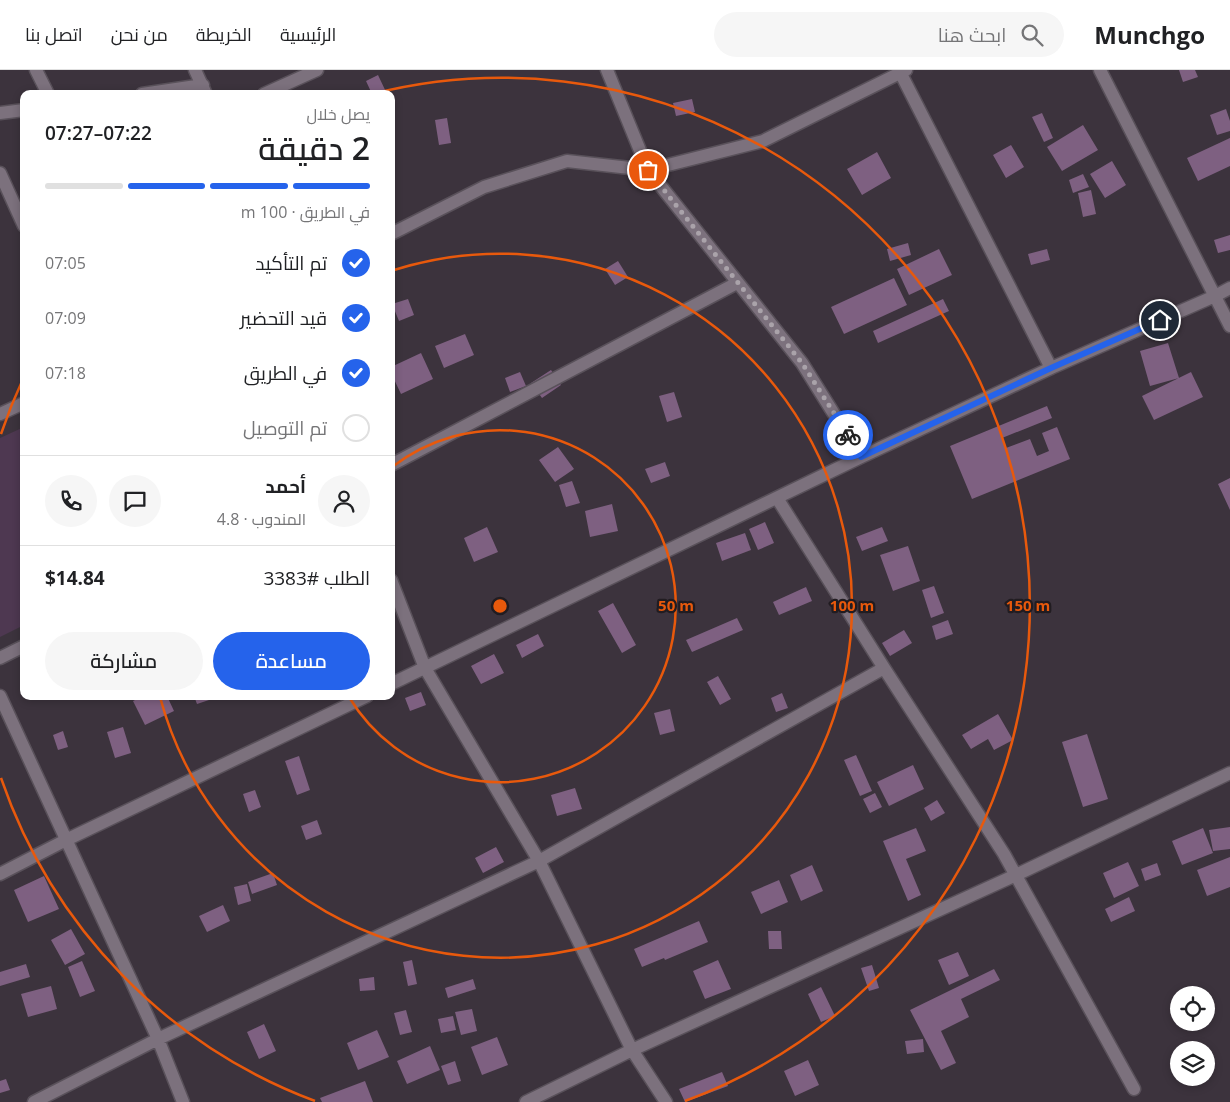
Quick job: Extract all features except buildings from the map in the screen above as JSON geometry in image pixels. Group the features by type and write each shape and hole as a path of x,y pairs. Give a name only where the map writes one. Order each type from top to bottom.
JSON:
{"street":[{"path":"36,70 46,90"},
{"path":"195,70 204,90"},
{"path":"273,90 317,70"},
{"path":"608,70 648,170 802,363 861,457"},
{"path":"1100,70 1230,326"},
{"path":"395,232 484,186 567,161 648,170 763,141 902,71 1051,368"},
{"path":"0,113 20,110"},
{"path":"0,173 20,217"},
{"path":"395,463 737,283"},
{"path":"395,682 861,457 1051,368 1230,288"},
{"path":"0,414 20,405"},
{"path":"777,498 1004,854 1134,1089"},
{"path":"395,590 425,668 539,861 632,1050 666,1102"},
{"path":"0,658 20,648"},
{"path":"34,1102 158,1039 539,861 884,668"},
{"path":"0,696 158,1039 182,1102"},
{"path":"0,874 66,840 359,700"},
{"path":"526,1102 632,1050 1016,875 1230,772"}],"shaded area":[{"path":"20,429 20,627 0,637 0,438"}],"way so far":[{"path":"648,170 802,363 848,435"}],"route":[{"path":"848,435 861,457 1051,368 1160,320"}]}
